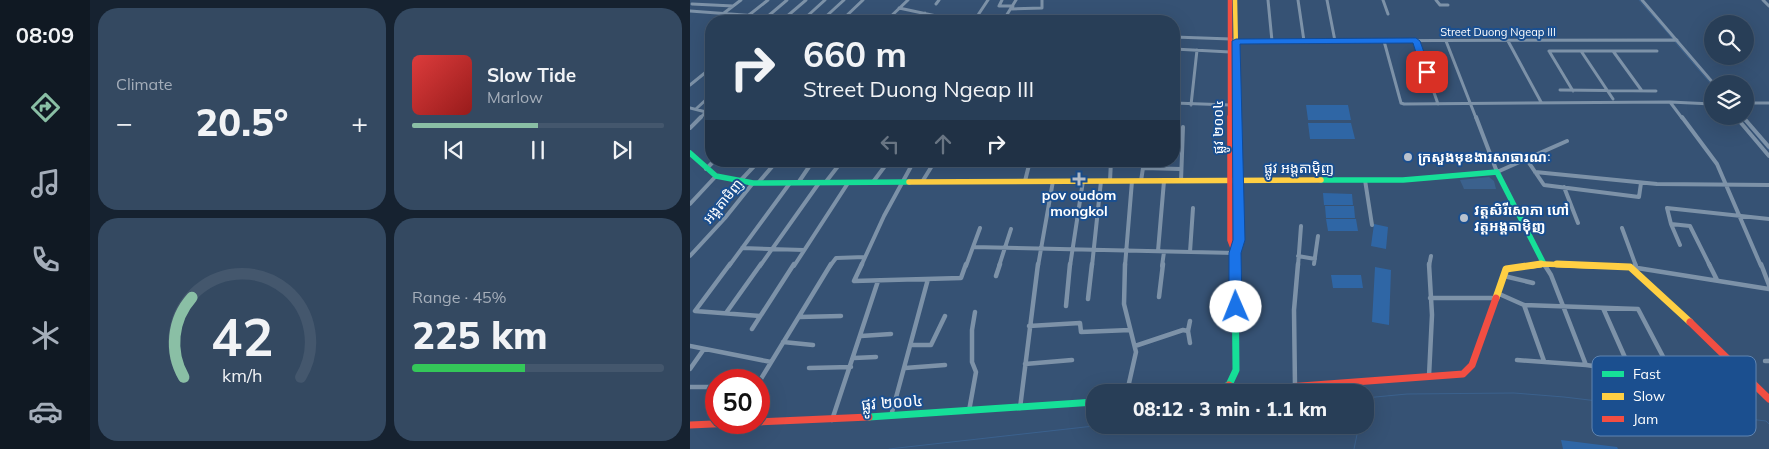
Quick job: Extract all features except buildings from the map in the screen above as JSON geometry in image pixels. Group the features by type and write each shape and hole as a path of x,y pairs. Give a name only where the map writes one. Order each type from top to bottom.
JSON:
{"street":[{"path":"691,4 698,0"},
{"path":"724,14 741,0"},
{"path":"750,15 768,0"},
{"path":"769,15 787,0"},
{"path":"788,15 806,0"},
{"path":"808,15 825,0"},
{"path":"828,15 844,0"},
{"path":"847,15 863,0"},
{"path":"892,15 908,0"},
{"path":"936,4 939,0"},
{"path":"979,15 988,0"},
{"path":"1002,0 999,6 1012,8 1042,8 1042,0"},
{"path":"1007,15 1016,0"},
{"name":"ផ្លូវ ២០០៤","path":"1229,384 1236,370 1235,253 1239,240 1230,0"},
{"name":"ផ្លូវ ២០០៤","path":"1235,0 1233,40 1230,52 1230,240 1235,253"},
{"path":"1268,0 1272,41"},
{"path":"1298,0 1304,41"},
{"path":"1327,0 1335,41"},
{"path":"1383,0 1388,14"},
{"path":"1436,0 1440,5 1448,5"},
{"path":"1642,0 1706,75"},
{"path":"1763,0 1769,6"},
{"path":"691,4 733,6"},
{"path":"899,8 933,15"},
{"path":"690,11 736,15"},
{"path":"1180,37 1233,40"},
{"name":"Street Duong Ngeap III","path":"1233,40 1304,41 1312,43 1318,41 1676,40"},
{"path":"1590,40 1598,51"},
{"path":"1291,41 1292,46"},
{"path":"1318,41 1320,46"},
{"path":"1384,41 1401,103 1538,104 1541,102 1555,104 1670,102 1704,104"},
{"path":"1416,41 1438,104"},
{"path":"1446,41 1497,172 1551,275 1586,365"},
{"path":"1508,41 1541,102"},
{"path":"1180,49 1230,52"},
{"path":"1191,105 1197,50"},
{"path":"1573,90 1549,51 1657,51"},
{"path":"1581,51 1613,99"},
{"path":"1613,51 1642,91"},
{"path":"690,85 705,73"},
{"path":"1560,90 1656,91"},
{"path":"697,108 705,101"},
{"path":"1670,102 1717,164 1728,185 1769,285"},
{"path":"1754,103 1769,103"},
{"path":"1180,104 1230,105"},
{"path":"690,108 697,108 697,110 705,112"},
{"path":"690,128 705,113"},
{"path":"1743,125 1769,156"},
{"path":"1750,125 1769,147"},
{"path":"1181,180 1183,127"},
{"path":"1497,172 1567,142"},
{"name":"ផ្លូវ អង្តតាម៉ិញ","path":"691,156 716,176 740,182 756,183 1403,180 1497,172"},
{"path":"1527,160 1544,185 1639,197 1641,183"},
{"path":"740,182 754,167"},
{"name":"អង្គតាមិញ","path":"690,256 771,167"},
{"path":"798,183 809,167"},
{"path":"726,313 822,182 836,167"},
{"path":"873,182 884,167"},
{"path":"911,167 854,281 960,278 980,228"},
{"path":"922,182 931,167"},
{"path":"1025,182 1029,167"},
{"path":"1110,181 1111,167"},
{"path":"1141,181 1143,168 1181,169"},
{"path":"1535,172 1641,183 1769,185"},
{"path":"690,204 716,176"},
{"path":"1365,180 1372,225"},
{"path":"1020,408 1040,249 1054,181"},
{"path":"1066,306 1072,249 1083,181"},
{"path":"1088,298 1101,181"},
{"path":"1130,384 1136,358 1123,294 1132,181"},
{"path":"1158,251 1164,181"},
{"path":"752,329 848,182"},
{"path":"760,316 694,311 790,183"},
{"path":"1564,187 1578,224"},
{"path":"1190,252 1193,208"},
{"path":"1680,245 1671,224 1667,208 1769,219"},
{"path":"1671,224 1690,226 1717,280"},
{"path":"1294,384 1296,349 1294,310 1301,226"},
{"path":"1622,228 1633,267 1725,356"},
{"path":"996,276 1011,229"},
{"path":"1298,256 1314,261 1318,236"},
{"path":"973,247 1235,253"},
{"path":"742,248 804,250"},
{"path":"1158,297 1164,252"},
{"path":"1429,376 1432,315 1429,267 1431,256"},
{"path":"767,369 834,260 836,258 865,257"},
{"path":"1331,384 1463,374 1468,371 1472,365 1506,269 1544,264 1633,267 1769,290"},
{"path":"1503,276 1533,283"},
{"path":"892,416 928,278"},
{"path":"832,420 878,281"},
{"path":"1430,298 1497,296 1524,304 1638,309 1663,356"},
{"path":"1524,304 1544,361"},
{"path":"1603,308 1624,356"},
{"path":"969,411 976,372 972,362 972,330 975,312"},
{"path":"799,316 841,316"},
{"path":"911,346 928,345 933,342 945,316"},
{"path":"1190,321 1188,331 1190,343"},
{"path":"1029,326 1080,323 1081,332 1130,330"},
{"path":"1135,346 1183,330 1188,331"},
{"path":"861,336 891,334"},
{"path":"783,342 813,345"},
{"path":"690,346 771,362"},
{"path":"690,369 704,349"},
{"path":"854,358 876,357"},
{"path":"1025,364 1072,360"},
{"path":"1517,360 1592,366"},
{"path":"904,368 945,365"},
{"path":"809,368 850,367"},
{"path":"690,387 705,387"},
{"path":"1756,387 1769,399"},
{"name":"ផ្លូវ ២០០៤","path":"770,422 832,420 1086,403"},
{"name":"ផ្លូវ ២០០៤","path":"690,425 705,424"}],"shaded area":[{"path":"1306,105 1348,105 1351,120 1308,120"},
{"path":"1308,123 1351,123 1355,139 1310,139"},
{"path":"1489,177 1494,181 1496,189 1464,189 1460,180"},
{"path":"1323,193 1352,194 1353,205 1324,205"},
{"path":"1325,206 1354,206 1355,218 1326,218"},
{"path":"1326,219 1356,219 1358,231 1328,231"},
{"path":"1374,224 1388,227 1386,249 1371,246"},
{"path":"1375,267 1391,270 1389,325 1372,322"},
{"path":"1331,275 1361,275 1363,288 1333,288"},
{"path":"1561,440 1617,447 1618,449 1563,449"}],"waterway":[{"path":"1639,0 1673,39"},
{"path":"1675,42 1704,76"},
{"path":"1748,125 1769,150"},
{"path":"1374,397 1407,394 1514,393 1592,400"},
{"path":"1756,420 1766,421 1769,424"},
{"path":"889,449 1086,427"},
{"path":"1354,449 1357,434"}],"traffic: fast":[{"path":"1229,384 1236,370 1235,253 1239,240 1237,103"},
{"path":"690,153 705,166"},
{"path":"706,167 716,176 753,183 909,182"},
{"path":"1321,180 1403,180 1497,172 1544,264"},
{"path":"869,417 1086,403"}],"traffic: slow":[{"path":"1235,0 1237,103"},
{"path":"909,182 1321,180"},
{"path":"1496,298 1506,269 1544,264 1630,267 1690,322"}],"traffic: jam":[{"path":"1230,0 1230,240 1235,253"},
{"path":"1327,384 1463,374 1472,365 1496,298"},
{"path":"1690,322 1725,356"},
{"path":"1756,386 1769,399"},
{"path":"690,425 869,417"}],"place":[{"name":"ក្រសួងមុខងារសាធារណៈ","path":"1408,157"},
{"name":"pov oudom mongkol","path":"1079,179"},
{"name":"វត្តសិរីសោភា ហៅ វត្តអង្តតាម៉ិញ","path":"1464,218"}],"route":[{"path":"1236,307 1235,253 1239,240 1236,41 1416,41 1427,72"}]}
